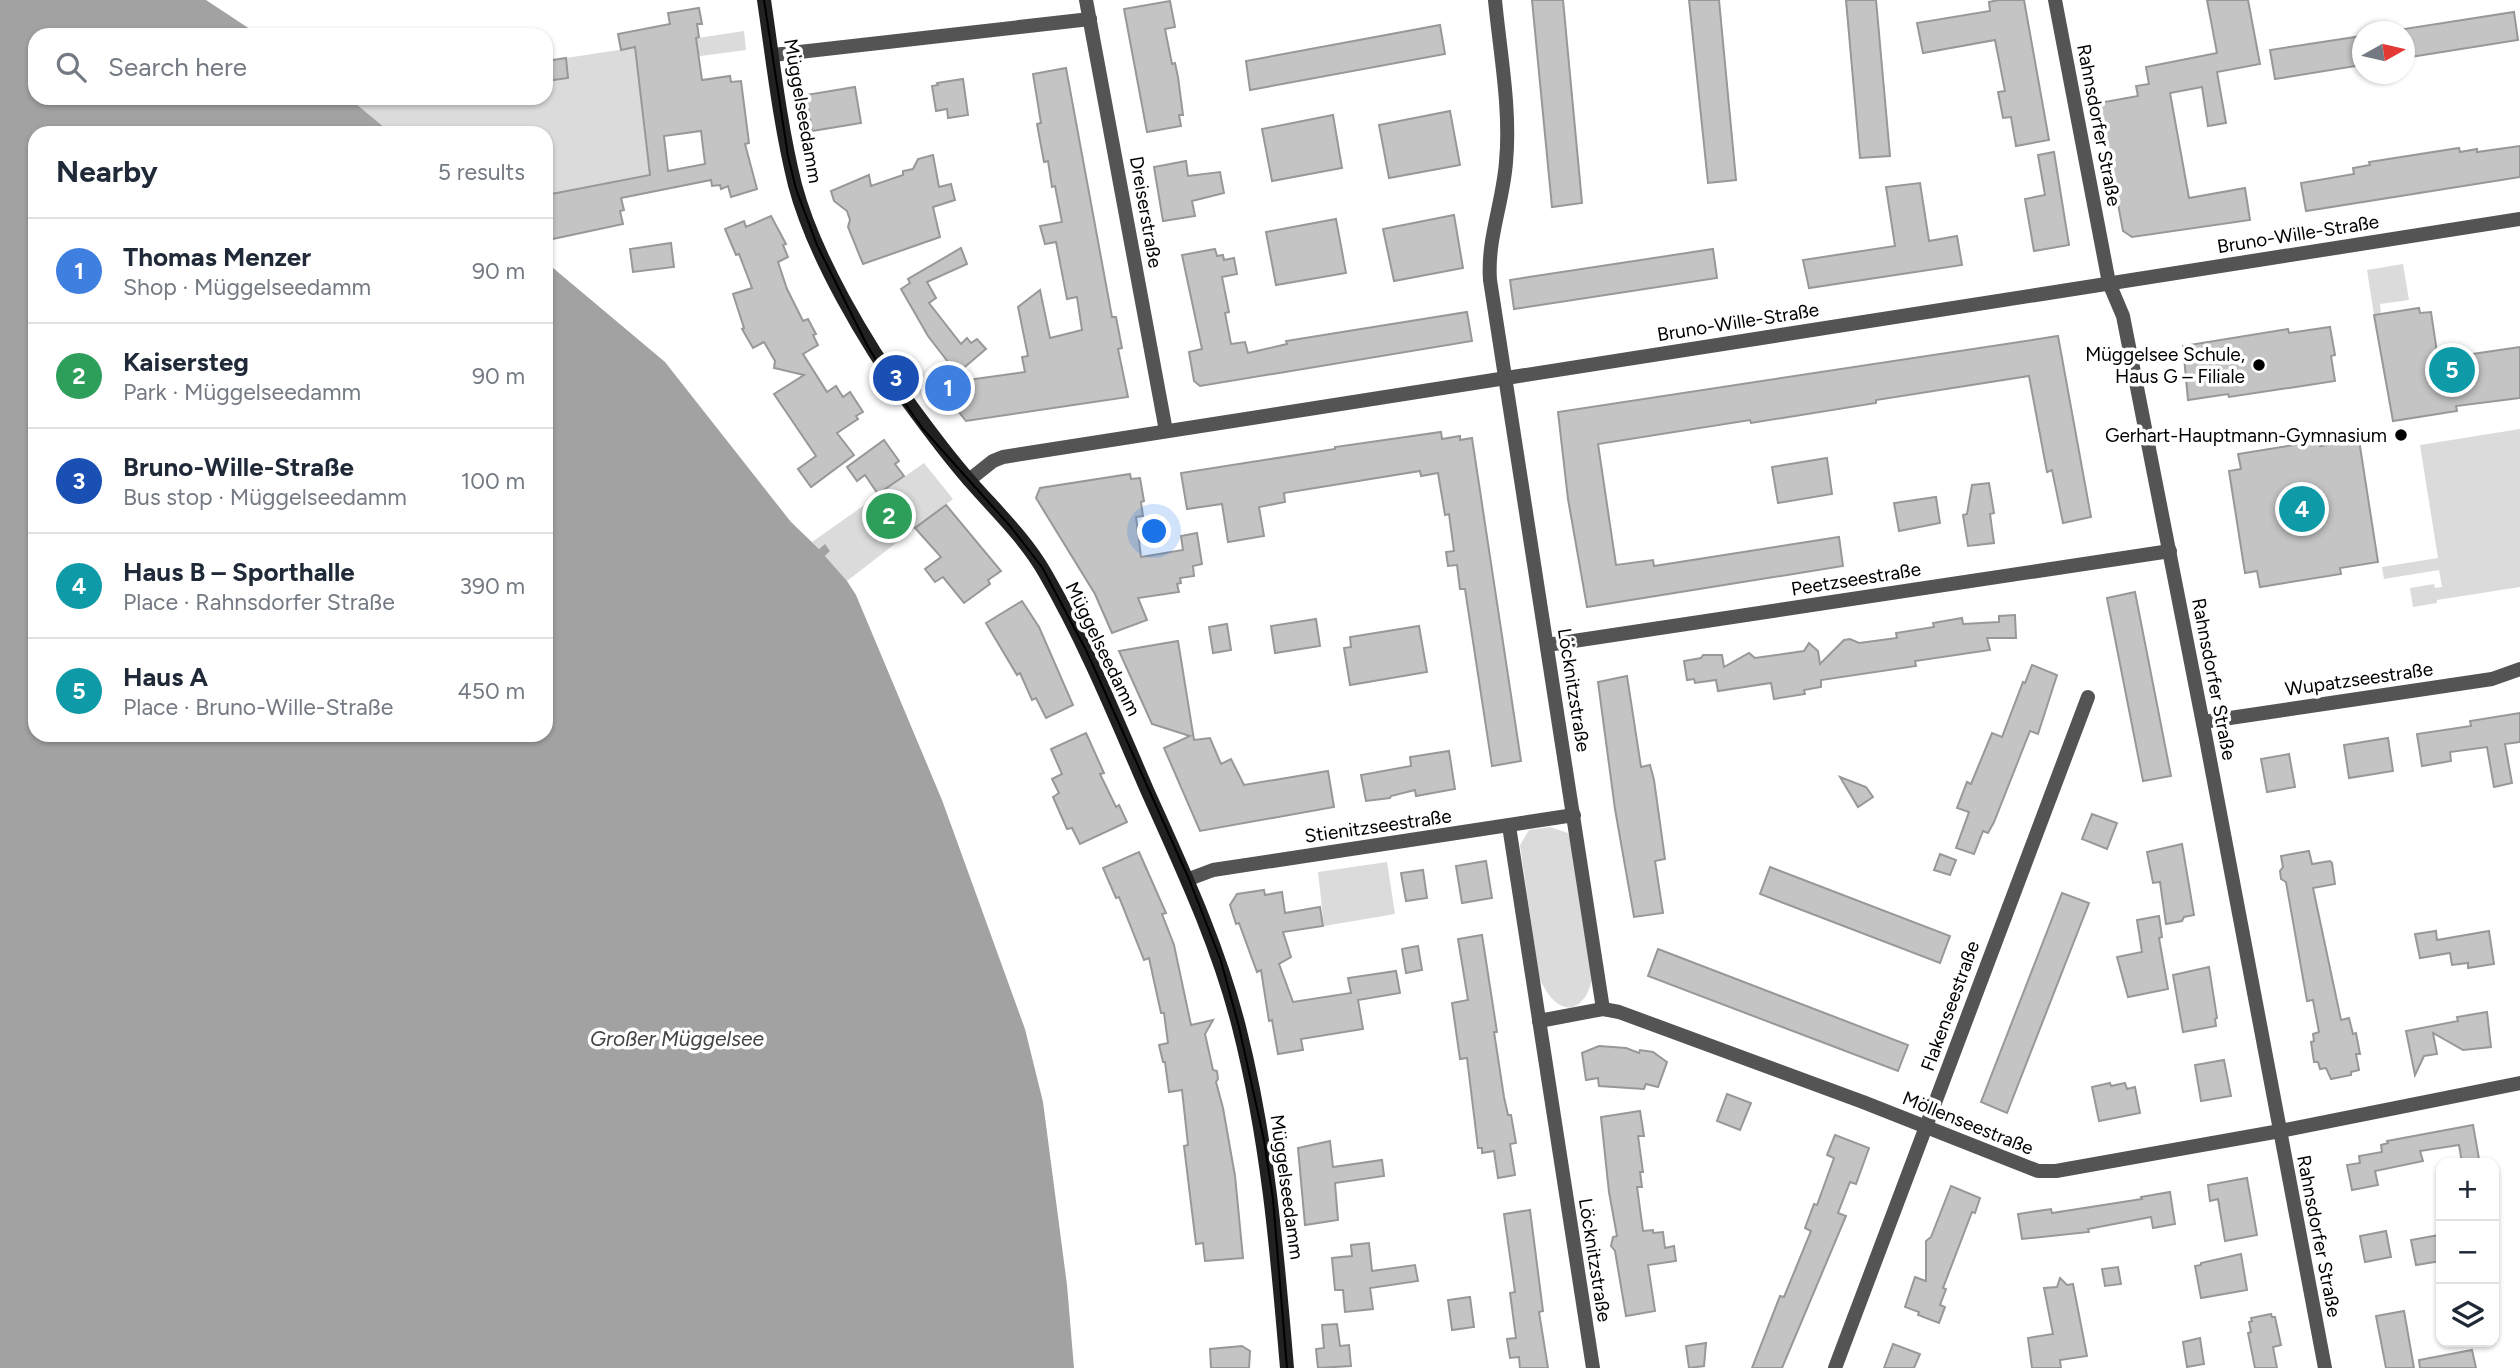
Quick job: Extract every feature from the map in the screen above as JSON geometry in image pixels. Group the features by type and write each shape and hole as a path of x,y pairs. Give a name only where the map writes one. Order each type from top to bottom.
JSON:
{"main road":[{"name":"Müggelseedamm","path":"764,0 788,156 796,189 817,245 850,310 893,381 969,480 1042,567 1086,650 1189,878 1224,974 1239,1027 1264,1140 1273,1199 1287,1368"}],"street":[{"name":"Dreiserstraße","path":"1086,0 1166,431"},
{"name":"Löcknitzstraße","path":"1495,0 1508,136 1506,164 1489,261 1603,1009"},
{"name":"Rahnsdorfer Straße","path":"2055,0 2109,284 2123,316 2170,551 2325,1368"},
{"path":"773,55 1090,19"},
{"name":"Bruno-Wille-Straße","path":"969,480 993,461 1003,457 2520,219"},
{"name":"Peetzseestraße","path":"1547,645 2170,551"},
{"name":"Wupatzseestraße","path":"2203,722 2492,679 2520,669"},
{"name":"Flakenseestraße","path":"1835,1368 2088,697"},
{"name":"Stienitzseestraße","path":"1189,878 1213,870 1574,815"},
{"name":"Löcknitzstraße","path":"1509,826 1592,1368"},
{"name":"Möllenseestraße","path":"1539,1021 1603,1009 1619,1012 2038,1171 2056,1171 2280,1131 2520,1083"}],"shaded area":[{"path":"744,31 746,50 655,62 668,171 553,194 553,126 383,126 357,105 553,105 553,60"},
{"path":"2403,264 2409,300 2380,304 2381,314 2374,315 2367,270"},
{"path":"2520,429 2520,587 2437,600 2437,603 2413,607 2410,588 2434,584 2435,588 2442,587 2439,570 2384,579 2382,567 2438,558 2420,445"},
{"path":"924,463 953,499 847,581 825,556 830,551 825,545 819,549 812,542"},
{"path":"1550,827 1568,833 1572,843 1592,977 1586,995 1572,1007 1556,1003 1539,978 1520,845 1529,830"},
{"path":"1387,862 1395,914 1324,926 1318,872"}],"water":[{"name":"Großer Müggelsee","path":"0,0 206,0 248,28 28,28 28,105 357,105 383,126 28,126 28,742 553,742 553,268 665,362 791,522 819,549 825,544 830,551 825,556 856,595 942,800 1025,1029 1043,1102 1067,1285 1074,1368 0,1368"}],"building":[{"path":"1532,0 1563,0 1582,203 1552,207"},
{"path":"1689,0 1719,0 1736,180 1708,183"},
{"path":"1846,0 1876,0 1890,156 1860,158"},
{"path":"2024,0 2049,140 2016,146 2011,117 2003,118 1998,92 2005,91 1995,40 1923,53 1917,23 1990,11 1989,2"},
{"path":"2207,0 2248,0 2260,64 2217,72 2226,123 2208,126 2202,87 2170,93 2189,198 2245,188 2250,220 2132,237 2123,231 2099,103 2138,96 2136,86 2149,84 2146,67 2217,53"},
{"path":"1170,1 1175,27 1165,29 1172,64 1175,63 1178,77 1183,115 1179,115 1181,126 1147,132 1124,9"},
{"path":"699,8 702,24 697,24 699,37 696,38 702,80 730,76 731,82 741,81 749,143 745,144 757,189 731,197 728,186 721,189 720,185 712,186 711,180 621,198 623,224 553,239 553,194 650,175 635,47 621,50 618,34 670,24 668,13","holes":["701,131 705,164 668,171 664,136"]},
{"path":"2514,12 2518,40 2415,56 2415,27"},
{"path":"1440,25 1445,54 1250,90 1246,61"},
{"path":"2352,38 2352,67 2275,79 2270,50"},
{"path":"566,58 568,78 553,80 553,60"},
{"path":"1066,68 1112,317 1116,317 1122,348 1118,349 1128,397 966,421 930,376 948,362 928,336 901,289 910,283 908,279 961,248 967,264 927,282 936,298 929,303 961,344 967,338 971,343 977,339 986,349 946,383 1025,372 1022,357 1028,356 1018,307 1040,290 1050,338 1082,330 1077,297 1067,299 1056,242 1045,244 1040,226 1062,222 1048,161 1044,162 1037,124 1041,123 1033,74"},
{"path":"963,79 968,115 948,118 947,109 936,111 932,86"},
{"path":"855,87 861,123 812,131 806,95"},
{"path":"1450,111 1460,165 1389,178 1379,125"},
{"path":"1333,115 1342,168 1272,181 1262,129"},
{"path":"2520,146 2520,177 2306,211 2301,183 2354,174 2353,168 2370,165 2369,162 2459,148 2460,152 2477,149 2477,152"},
{"path":"2054,152 2069,245 2034,251 2025,199 2045,195 2038,155"},
{"path":"933,155 939,187 951,184 955,200 933,207 940,237 863,264 848,227 850,220 847,211 834,201 831,191 869,175 871,186 903,175 903,171 913,169 918,159"},
{"path":"1186,161 1188,176 1220,172 1224,193 1192,201 1195,216 1163,221 1154,167"},
{"path":"1920,183 1929,241 1957,236 1962,265 1809,288 1803,260 1895,246 1886,187"},
{"path":"1454,215 1463,268 1394,281 1383,229"},
{"path":"771,216 786,244 783,245 788,257 778,262 787,289 803,321 808,319 816,334 813,335 818,345 803,354 827,392 836,386 843,397 850,392 863,412 856,416 858,419 837,433 854,455 811,487 798,469 816,456 774,394 804,375 774,368 775,361 764,342 753,348 742,329 744,328 733,294 752,288 739,254 736,255 725,229 744,221 746,227"},
{"path":"1336,219 1346,273 1276,285 1266,232"},
{"path":"671,243 674,267 633,272 630,249"},
{"path":"1215,249 1217,256 1223,255 1224,260 1234,258 1237,274 1222,277 1229,312 1225,313 1231,344 1245,342 1248,353 1287,344 1286,341 1467,312 1472,341 1200,386 1194,381 1189,352 1202,349 1182,255"},
{"path":"1713,249 1717,278 1514,309 1510,280"},
{"path":"2419,308 2420,313 2431,312 2438,359 2520,347 2520,398 2456,406 2457,411 2393,421 2374,315"},
{"name":"Müggelsee Schule, Haus G – Filiale","path":"2330,327 2335,355 2331,356 2335,381 2229,397 2228,394 2188,400 2183,346 2288,329 2289,333"},
{"path":"2058,336 2091,517 2063,523 2052,470 2047,472 2029,376 1751,423 1750,420 1598,444 1616,565 1653,560 1654,566 1839,537 1843,566 1587,607 1568,499 1558,412"},
{"path":"1441,432 1442,439 1460,436 1460,440 1472,438 1521,761 1492,766 1465,589 1460,589 1457,565 1448,566 1446,552 1454,551 1449,514 1445,515 1438,473 1421,476 1420,471 1284,493 1285,502 1259,507 1264,536 1228,542 1222,504 1187,509 1181,473"},
{"path":"884,440 899,461 895,464 904,476 878,494 865,475 857,481 847,467"},
{"path":"2359,440 2378,562 2340,568 2341,574 2260,587 2257,571 2245,573 2229,471 2241,469 2238,454 2319,441 2320,446"},
{"path":"1827,458 1832,494 1778,503 1772,467"},
{"path":"1130,474 1131,479 1140,478 1144,501 1141,502 1143,516 1136,517 1141,557 1183,550 1181,536 1197,533 1202,564 1193,566 1194,576 1180,578 1181,583 1177,584 1179,592 1138,598 1147,620 1112,633 1095,594 1036,498 1040,488"},
{"path":"1989,483 1994,513 1990,514 1994,543 1968,546 1963,515 1967,514 1972,485"},
{"path":"1936,497 1940,523 1899,531 1894,503"},
{"path":"946,505 1001,571 988,580 990,584 964,603 943,577 935,582 925,569 941,557 915,528"},
{"path":"2135,592 2171,776 2143,781 2107,598"},
{"path":"1022,601 1039,627 1073,705 1046,718 1036,698 1032,700 1020,673 1017,675 986,623"},
{"path":"2015,615 2016,638 1987,638 1990,650 1915,661 1916,666 1821,680 1821,687 1804,690 1805,694 1774,699 1771,683 1718,691 1716,680 1695,683 1694,679 1687,680 1684,661 1701,658 1703,655 1722,655 1724,667 1749,653 1755,658 1804,651 1809,643 1818,651 1820,664 1844,640 1850,639 1859,643 1897,638 1896,633 1934,627 1933,623 1962,618 1963,624 1999,622 1999,616"},
{"path":"1316,619 1320,646 1275,653 1271,626"},
{"path":"1227,624 1231,650 1213,653 1209,627"},
{"path":"1419,626 1427,672 1350,685 1344,648 1351,647 1350,637"},
{"path":"1178,641 1194,740 1210,738 1221,764 1231,759 1244,785 1328,771 1334,807 1200,831 1164,748 1190,736 1152,724 1119,651"},
{"path":"2032,665 2057,675 2038,734 2030,731 1994,822 1988,833 1983,831 1974,854 1956,848 1969,812 1957,808 1967,782 1971,784 1992,733 2002,737"},
{"path":"1627,676 1641,767 1650,765 1654,780 1665,859 1655,861 1663,913 1634,917 1615,809 1598,682"},
{"path":"2520,713 2520,742 2505,744 2512,783 2494,787 2487,747 2450,752 2451,761 2422,766 2417,734 2471,726 2470,721"},
{"path":"1086,733 1104,773 1100,774 1116,807 1119,805 1127,822 1080,844 1072,828 1067,829 1053,797 1059,793 1052,779 1062,774 1051,749"},
{"path":"2388,738 2393,771 2349,778 2344,745"},
{"path":"1449,751 1455,789 1416,796 1415,790 1390,798 1366,801 1361,775 1411,766 1410,757"},
{"path":"2289,754 2295,787 2267,792 2261,759"},
{"path":"1840,777 1866,787 1873,797 1858,807"},
{"path":"2092,814 2117,823 2107,849 2082,839"},
{"path":"2182,844 2194,915 2166,924 2160,882 2153,883 2147,852"},
{"path":"2309,851 2312,864 2332,863 2335,884 2313,888 2341,1020 2349,1018 2353,1034 2356,1033 2360,1054 2356,1054 2359,1070 2351,1072 2351,1075 2331,1079 2326,1068 2320,1069 2318,1062 2314,1062 2311,1042 2314,1041 2313,1034 2319,1032 2313,1000 2307,1001 2286,882 2281,879 2280,871 2283,867 2281,856"},
{"path":"1139,852 1166,913 1162,914 1174,945 1191,1025 1213,1020 1205,1034 1213,1070 1217,1071 1216,1082 1235,1176 1243,1258 1205,1261 1203,1243 1196,1244 1184,1146 1188,1145 1182,1090 1169,1092 1165,1062 1159,1045 1168,1043 1164,1013 1161,1013 1149,958 1144,960 1119,897 1116,898 1103,868"},
{"path":"1940,854 1956,860 1950,875 1934,870"},
{"path":"1486,861 1492,898 1462,903 1456,866"},
{"path":"1770,867 1950,936 1940,963 1760,894"},
{"path":"1423,870 1427,898 1406,901 1401,873"},
{"path":"1264,890 1265,895 1282,892 1285,913 1320,907 1323,926 1283,932 1291,957 1279,964 1293,1002 1351,993 1348,978 1396,971 1400,993 1358,1000 1363,1029 1301,1039 1303,1050 1278,1054 1272,1020 1269,1021 1261,970 1257,972 1230,905 1237,894"},
{"path":"2062,893 2089,903 2007,1113 1981,1102"},
{"path":"2159,916 2162,937 2159,938 2168,989 2128,997 2117,957 2142,952 2137,920"},
{"path":"2436,931 2437,940 2489,931 2494,964 2468,968 2468,963 2452,965 2450,953 2420,958 2415,934"},
{"path":"1482,935 1504,1097 1508,1115 1511,1115 1516,1143 1510,1144 1515,1175 1498,1178 1494,1151 1482,1153 1482,1148 1478,1148 1467,1058 1460,1059 1452,1003 1468,1000 1458,939"},
{"path":"1418,946 1422,970 1406,973 1402,949"},
{"path":"1658,949 1908,1045 1898,1071 1648,976"},
{"path":"2209,967 2216,1026 2183,1032 2173,975"},
{"path":"2487,1012 2491,1047 2463,1050 2433,1033 2437,1054 2424,1056 2415,1075 2406,1031 2458,1021 2457,1017"},
{"path":"1599,1046 1626,1048 1639,1053 1640,1050 1653,1052 1667,1062 1658,1087 1646,1084 1644,1089 1599,1086 1598,1078 1586,1080 1582,1053"},
{"path":"2224,1060 2231,1096 2201,1101 2195,1065"},
{"path":"2110,1083 2111,1086 2125,1083 2127,1089 2135,1087 2140,1113 2099,1121 2092,1087"},
{"path":"1727,1094 1751,1103 1740,1130 1717,1121"},
{"path":"1640,1111 1644,1136 1638,1136 1643,1172 1640,1172 1642,1187 1637,1187 1643,1231 1663,1232 1665,1248 1674,1246 1676,1261 1648,1265 1655,1311 1626,1316 1615,1251 1611,1246 1613,1237 1617,1236 1601,1117"},
{"path":"2473,1125 2479,1158 2461,1158 2459,1145 2420,1151 2423,1161 2375,1171 2378,1185 2352,1190 2347,1165 2360,1163 2359,1156 2382,1152 2381,1145 2388,1143 2387,1141"},
{"path":"1835,1135 1869,1148 1856,1184 1850,1182 1838,1213 1846,1216 1782,1368 1752,1368 1780,1296 1784,1297 1811,1231 1805,1228 1814,1204 1817,1205 1834,1158 1827,1155"},
{"path":"1330,1141 1333,1167 1382,1160 1384,1176 1335,1183 1338,1220 1305,1225 1298,1148"},
{"path":"2247,1178 2257,1235 2225,1241 2218,1199 2210,1201 2208,1185"},
{"path":"1951,1186 1980,1198 1943,1288 1946,1289 1940,1305 1945,1307 1939,1323 1905,1307 1915,1277 1926,1281 1926,1241 1931,1237"},
{"path":"2170,1192 2175,1224 2153,1228 2151,1217 2088,1229 2089,1232 2022,1239 2018,1214 2051,1209 2052,1213"},
{"path":"1530,1210 1543,1311 1539,1312 1548,1368 1520,1368 1519,1357 1510,1358 1507,1339 1516,1338 1510,1293 1515,1292 1504,1214"},
{"path":"2386,1231 2391,1257 2365,1262 2360,1236"},
{"path":"2436,1236 2436,1262 2416,1265 2411,1240"},
{"path":"1369,1243 1372,1271 1415,1265 1418,1281 1370,1288 1373,1309 1345,1312 1343,1290 1335,1290 1332,1258 1352,1256 1351,1245"},
{"path":"2241,1254 2247,1290 2201,1298 2195,1266"},
{"path":"2118,1267 2121,1284 2105,1286 2102,1269"},
{"path":"2060,1278 2067,1285 2073,1284 2087,1356 2060,1360 2061,1368 2032,1368 2028,1338 2053,1334 2044,1288 2057,1287"},
{"path":"1470,1297 1474,1327 1452,1330 1448,1300"},
{"path":"2404,1311 2414,1368 2386,1368 2376,1316"},
{"path":"2271,1314 2275,1317 2281,1345 2273,1347 2277,1368 2255,1368 2248,1333 2251,1332 2249,1322 2252,1321 2251,1318"},
{"path":"1337,1324 1340,1346 1349,1345 1351,1366 1318,1368 1316,1349 1324,1348 1322,1325"},
{"path":"2200,1338 2204,1364 2187,1367 2183,1342"},
{"path":"1706,1343 1704,1366 1689,1368 1686,1346"},
{"path":"1893,1344 1920,1354 1914,1368 1884,1368"},
{"path":"1242,1346 1250,1351 1249,1368 1211,1368 1210,1349"},
{"path":"2472,1350 2476,1368 2420,1368 2419,1360"}],"tram line":[{"path":"764,0 788,156 796,189 817,245 867,345 887,378 923,429 1010,526 1042,567 1086,650 1189,879 1221,961 1264,1140 1273,1199 1287,1368"}],"place":[{"name":"Müggelsee Schule, Haus G – Filiale","path":"2259,365"},
{"name":"Haus A","path":"2452,370"},
{"name":"Bruno-Wille-Straße","path":"896,378"},
{"name":"Thomas Menzer","path":"948,388"},
{"name":"Gerhart-Hauptmann-Gymnasium","path":"2401,435"},
{"name":"Haus B – Sporthalle","path":"2302,509"},
{"name":"Kaisersteg","path":"889,516"}]}
